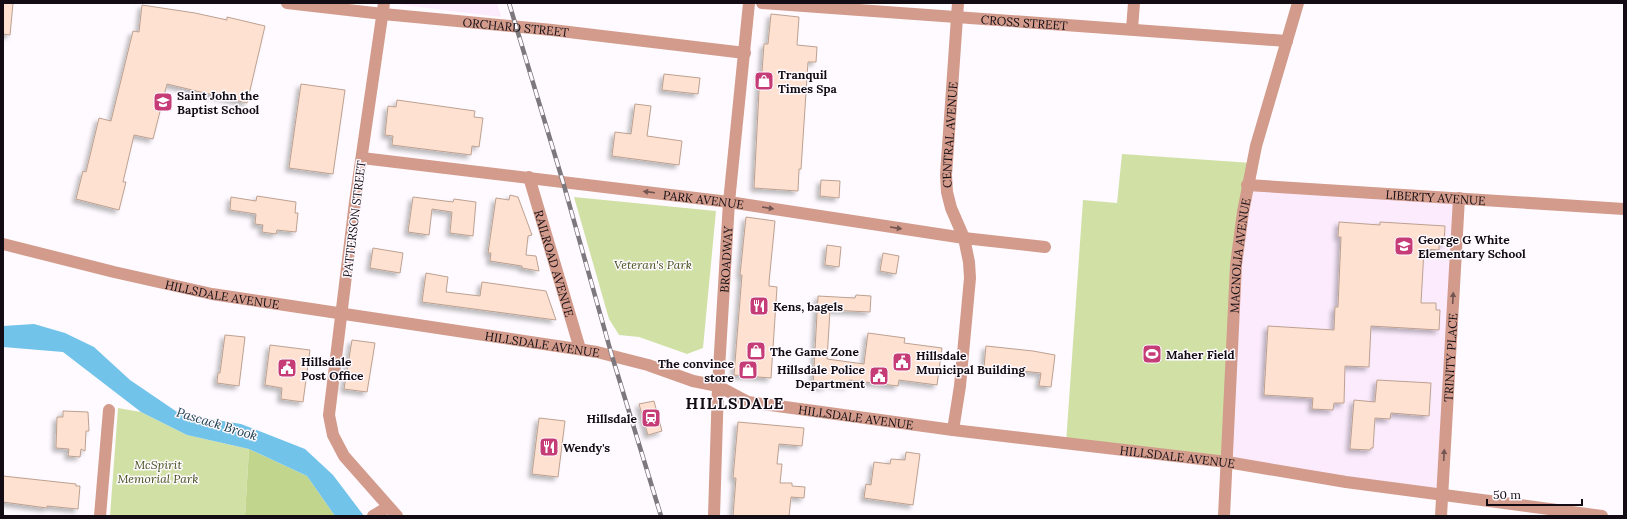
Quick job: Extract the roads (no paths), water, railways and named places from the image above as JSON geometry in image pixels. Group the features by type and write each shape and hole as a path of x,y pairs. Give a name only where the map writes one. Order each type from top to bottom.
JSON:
{"street":[{"name":"ORCHARD STREET","path":"287,3 384,8 552,30 745,52"},
{"name":"BROADWAY","path":"714,516 718,386 729,202 750,3"},
{"name":"CROSS STREET","path":"762,3 1287,41"},
{"name":"CENTRAL AVENUE","path":"953,430 960,386 969,285 969,262 964,238 951,208 947,192 946,175 958,3"},
{"path":"1132,30 1134,3"},
{"name":"MAGNOLIA AVENUE","path":"1224,516 1236,265 1240,225 1256,146 1298,3"},
{"name":"PATTERSON STREET","path":"384,8 355,202 329,415 333,435 344,456 397,516"},
{"name":"PARK AVENUE","path":"362,158 729,202 964,238 1045,247"},
{"name":"RAILROAD AVENUE","path":"529,178 580,349"},
{"name":"LIBERTY AVENUE","path":"1247,185 1624,209"},
{"name":"TRINITY PLACE","path":"1441,516 1459,198"},
{"name":"HILLSDALE AVENUE","path":"3,244 129,276 212,294 342,315 580,349 648,365 693,381 718,386 748,402 953,430 1227,462 1346,482 1602,516"},
{"path":"100,516 109,410"},
{"path":"373,516 388,507"}],"water":[{"name":"Pascack Brook","path":"34,324 65,333 94,347 130,380 180,414 241,424 305,449 333,475 364,516 335,516 307,476 249,449 187,435 141,412 63,352 3,347 3,326"}],"railway":[{"path":"509,3 563,182 612,356 661,516"}],"place":[{"name":"Tranquil Times Spa","path":"764,81"},
{"name":"Saint John the Baptist School","path":"163,102"},
{"name":"George G White Elementary School","path":"1404,246"},
{"name":"Kens, bagels","path":"759,306"},
{"name":"The Game Zone","path":"756,351"},
{"name":"Maher Field","path":"1152,354"},
{"name":"Hillsdale Municipal Building","path":"902,362"},
{"name":"Hillsdale Post Office","path":"287,368"},
{"name":"The convince store","path":"748,370"},
{"name":"Hillsdale Police Department","path":"879,376"},
{"name":"Hillsdale","path":"651,418"},
{"name":"Wendy's","path":"549,447"}],"district":[{"name":"HILLSDALE","path":"735,403"}],"park label":[{"name":"Veteran's Park","path":"653,264"},
{"name":"McSpirit Memorial Park","path":"158,471"}]}
